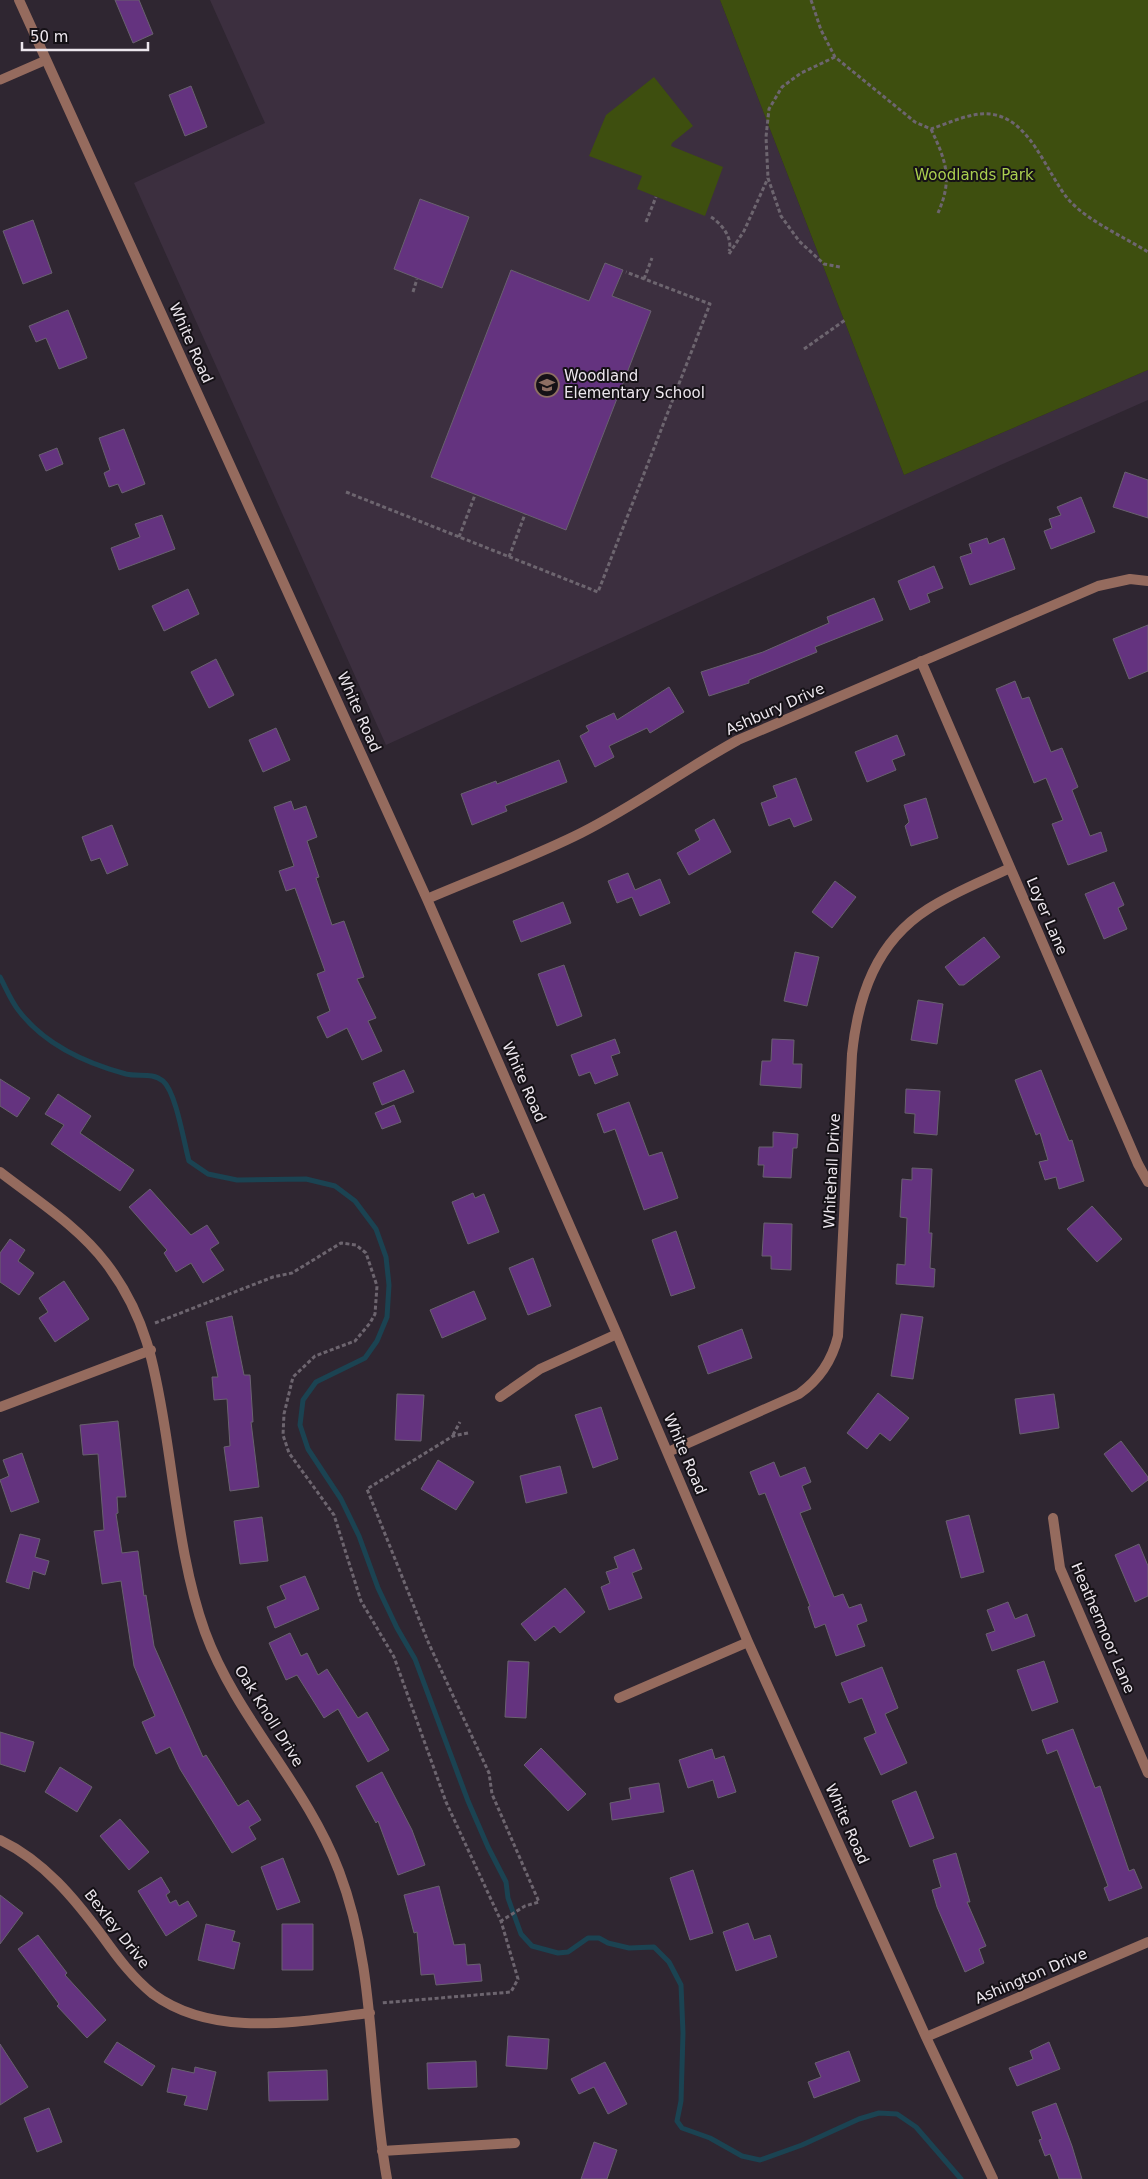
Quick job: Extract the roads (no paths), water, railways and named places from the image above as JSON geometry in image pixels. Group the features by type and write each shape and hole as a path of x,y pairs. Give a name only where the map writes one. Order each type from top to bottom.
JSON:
{"street":[{"name":"White Road","path":"19,0 427,900 618,1334 748,1642 926,2037 993,2179"},
{"name":"Ashbury Drive","path":"427,900 580,833 613,815 694,764 738,740 1098,586 1130,579 1148,581"},
{"name":"Loyer Lane","path":"921,662 1138,1164 1148,1182"},
{"name":"Whitehall Drive","path":"668,1452 799,1394 811,1386 828,1363 838,1336 852,1054 856,1022 862,997 872,973 885,951 911,922 949,896 1010,868"},
{"name":"Oak Knoll Drive","path":"0,1172 69,1225 106,1262 128,1294 139,1318 151,1350 157,1375 185,1555 205,1631 234,1695 300,1792 320,1826 338,1869 361,1943 370,2013 376,2108 387,2179"},
{"path":"500,1397 540,1369 618,1334"},
{"path":"0,1407 151,1350"},
{"name":"Heathermoor Lane","path":"1053,1518 1060,1568 1148,1773"},
{"path":"619,1698 748,1642"},
{"name":"Bexley Drive","path":"0,1840 37,1863 65,1888 132,1976 153,1993 188,2013 228,2022 264,2022 370,2013"},
{"name":"Ashington Drive","path":"926,2037 1148,1942"},
{"path":"382,2151 515,2143"}],"lane":[{"path":"0,80 46,60"}],"waterway":[{"path":"0,977 19,1011 29,1023 53,1043 81,1058 111,1070 131,1075 145,1075 159,1078 163,1081 168,1087 176,1106 189,1161 208,1174 237,1180 306,1179 335,1186 355,1201 376,1229 386,1257 389,1285 387,1317 377,1341 365,1358 316,1382 303,1400 300,1425 308,1449 341,1499 359,1536 378,1588 397,1628 415,1659 468,1801 506,1882 508,1898 521,1934 532,1946 558,1953 568,1952 588,1938 599,1938 608,1943 629,1948 654,1947 669,1962 681,1985 683,2033 681,2101 677,2121 682,2128 710,2138 742,2156 760,2160 802,2145 859,2119 879,2113 897,2114 916,2127 961,2179"}],"place":[{"name":"Woodland Elementary School","path":"547,385"}],"park label":[{"name":"Woodlands Park","path":"974,175"}]}
